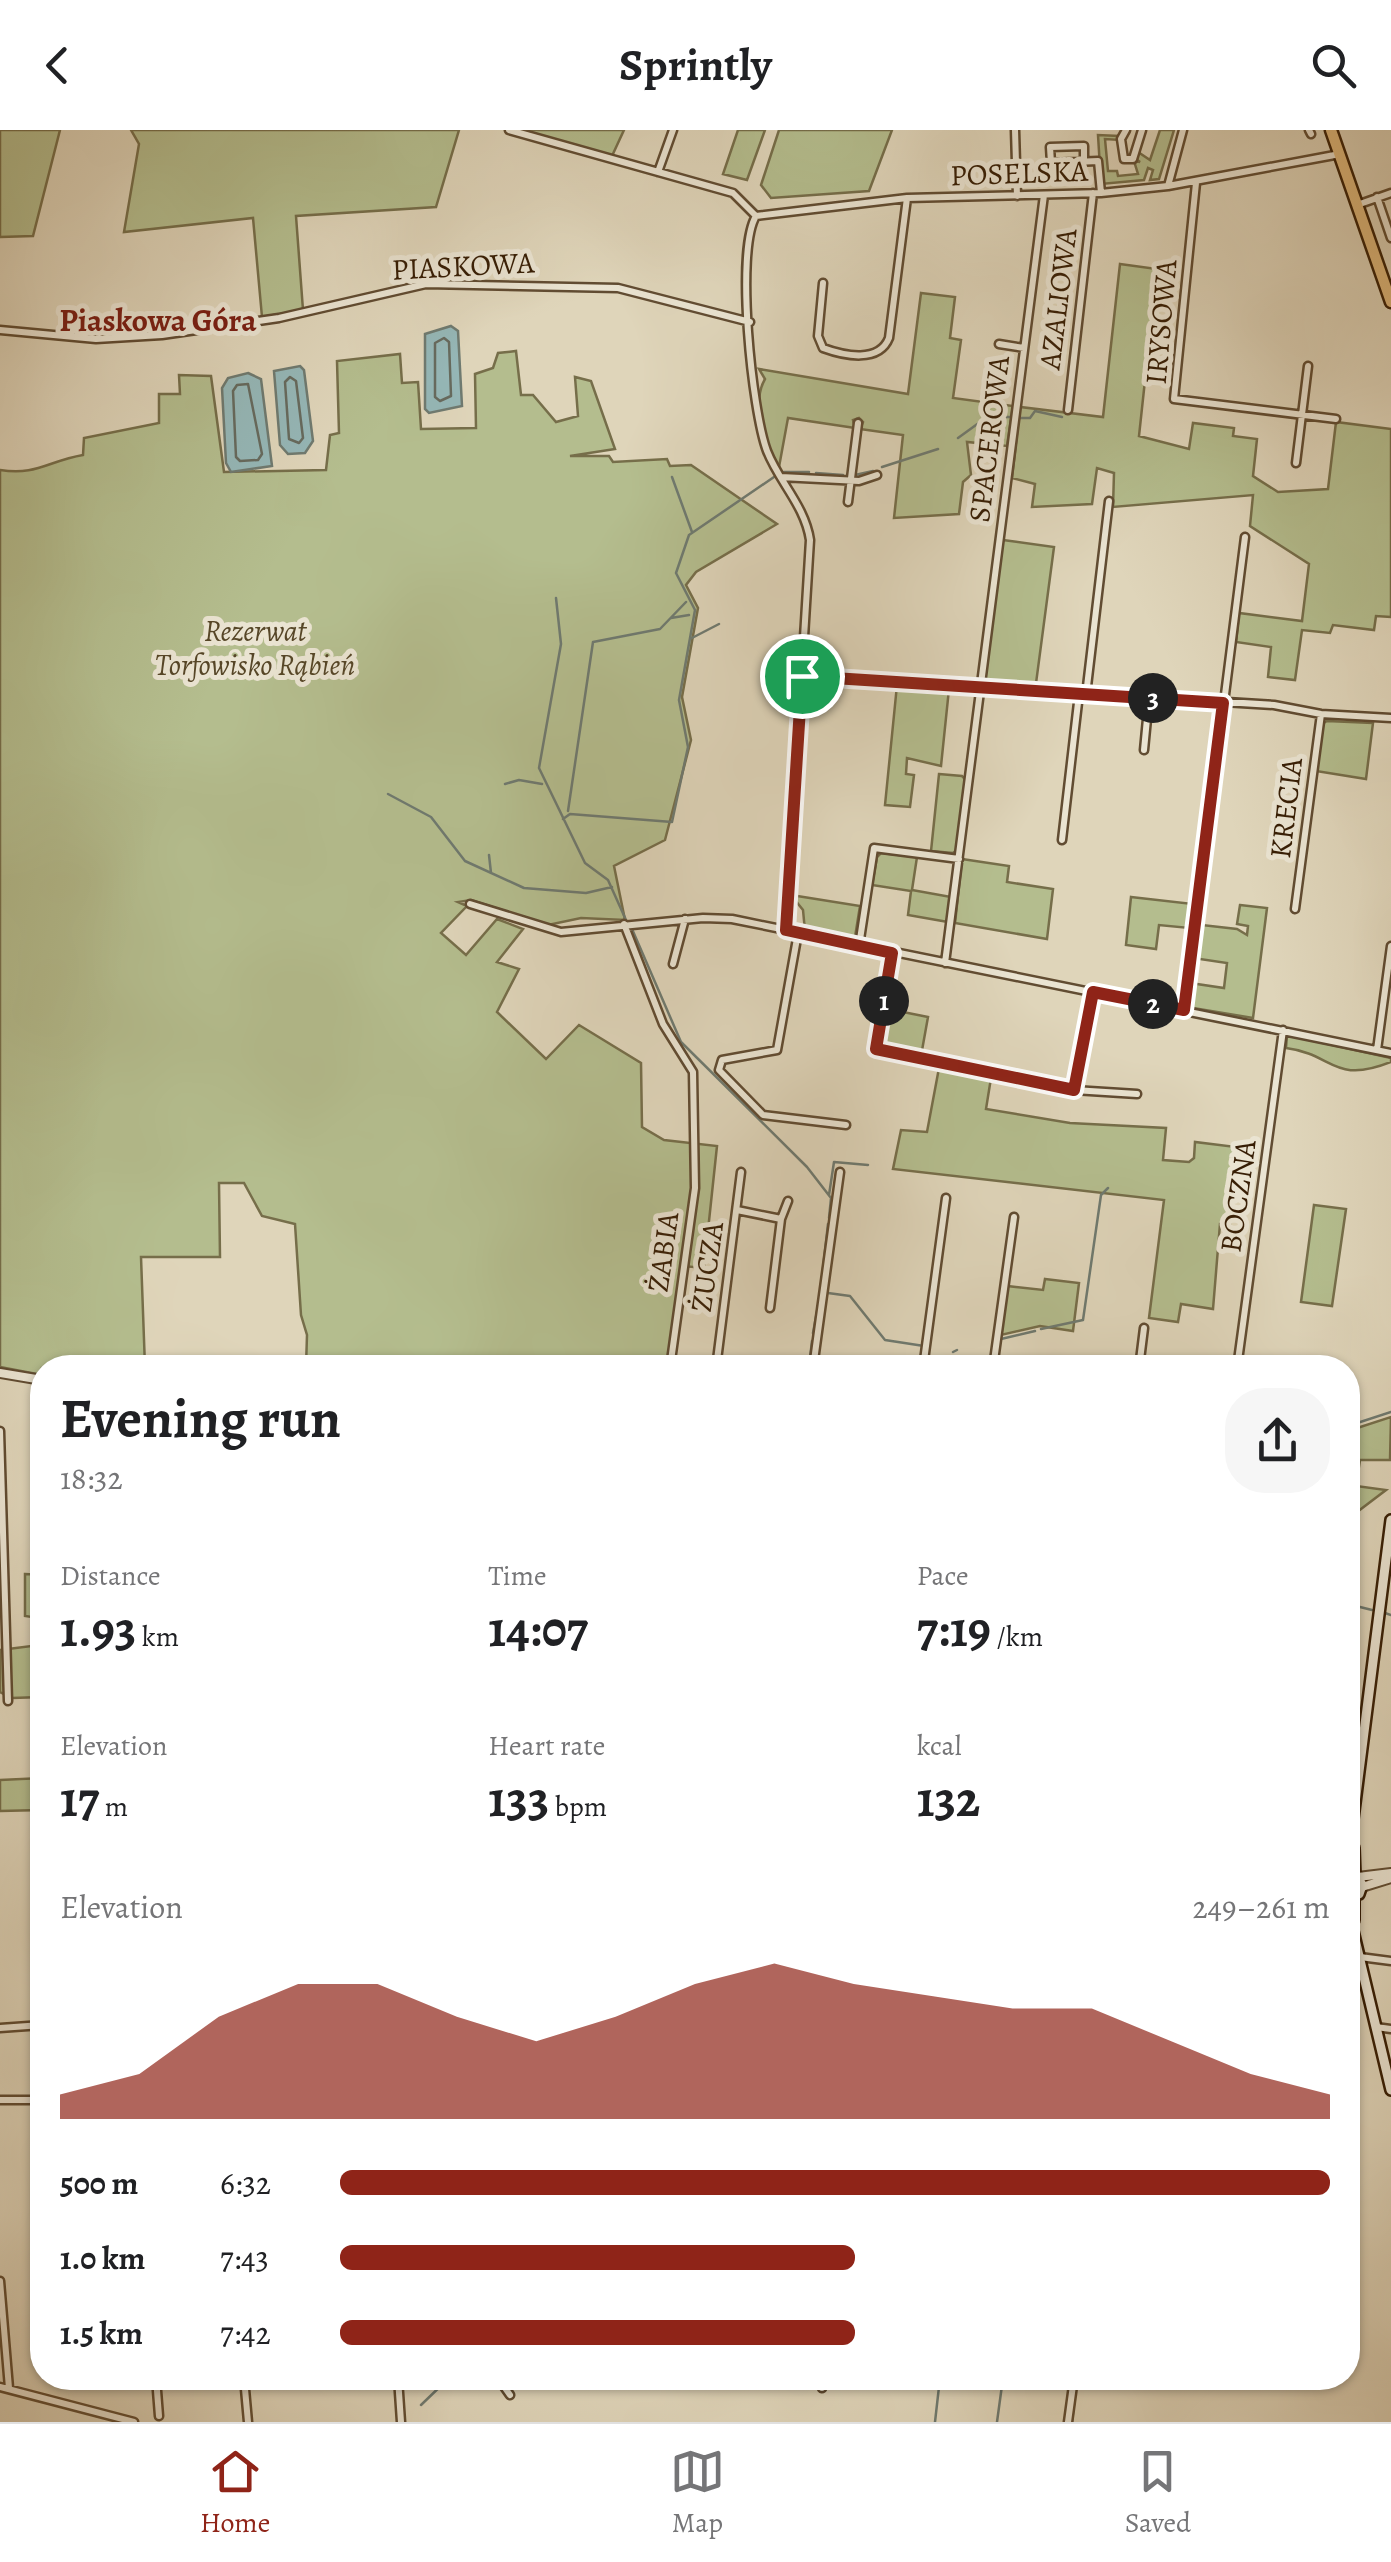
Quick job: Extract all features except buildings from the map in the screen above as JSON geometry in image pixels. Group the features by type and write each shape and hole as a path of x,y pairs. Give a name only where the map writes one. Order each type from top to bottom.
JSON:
{"main road":[{"path":"1332,130 1391,302"},
{"path":"1360,1766 1391,1520"},
{"path":"1360,1961 1391,2090"}],"street":[{"path":"510,130 739,196 756,216 747,256 755,406 766,450 804,516 810,540 786,930"},
{"path":"658,172 672,130"},
{"path":"1015,130 1017,196"},
{"path":"1126,130 1121,139 1124,159 1133,159 1141,130"},
{"path":"1168,186 1183,130"},
{"path":"1084,162 1084,146 1050,148 1051,163 1084,162 1098,161 1097,193"},
{"path":"1068,147 1069,162"},
{"name":"POSELSKA","path":"756,216 907,198 1097,193 1168,186 1340,154"},
{"name":"IRYSOWA","path":"1196,182 1174,399 1336,419"},
{"name":"AZALIOWA","path":"1068,410 1097,193"},
{"path":"1357,205 1391,193"},
{"name":"SPACEROWA","path":"945,963 1044,195"},
{"path":"822,283 818,336 823,348 870,356 882,350 889,338 907,198"},
{"path":"1377,198 1387,215 1391,238"},
{"name":"PIASKOWA","path":"0,330 96,338 150,336 279,318 400,287 445,284 618,288 750,322"},
{"path":"999,344 1024,348"},
{"path":"1296,463 1308,366"},
{"path":"848,502 858,423"},
{"path":"780,477 851,481 878,475"},
{"path":"1062,840 1109,501"},
{"path":"1184,1010 1245,537"},
{"path":"802,676 1274,705 1320,714 1391,718"},
{"path":"1144,750 1149,698"},
{"name":"KRECIA","path":"1296,909 1320,714"},
{"path":"860,946 874,848 959,859"},
{"path":"470,904 561,932 624,924 732,920 1391,1053"},
{"path":"673,964 685,920"},
{"name":"ŻABIA","path":"624,924 664,1024 694,1072 695,1188 672,1355"},
{"path":"798,933 777,1050 722,1060 720,1070 763,1115 846,1125"},
{"path":"1377,1050 1391,946"},
{"path":"892,953 876,1049 1074,1090 1136,1094"},
{"path":"1074,1090 1093,992"},
{"name":"BOCZNA","path":"1239,1355 1282,1030"},
{"name":"ŻUCZA","path":"718,1355 741,1172"},
{"path":"815,1355 840,1172"},
{"path":"925,1355 946,1198"},
{"path":"770,1308 780,1219 788,1201"},
{"path":"737,1210 780,1219"},
{"path":"995,1355 1014,1217"},
{"path":"1141,1355 1144,1328"},
{"path":"0,1373 30,1378"},
{"path":"0,1431 8,1701"},
{"path":"1360,1879 1391,1876"},
{"path":"1360,1957 1391,1961"},
{"path":"0,2028 30,2026"},
{"path":"1376,2028 1391,2030"},
{"path":"0,2100 30,2100"},
{"path":"0,2282 4,2388 134,2422"},
{"path":"157,2390 159,2416"},
{"path":"245,2390 248,2422"},
{"path":"399,2390 401,2422"},
{"path":"506,2390 510,2396"},
{"path":"1068,2422 1072,2390"}],"green space":[{"path":"0,130 60,130 33,236 0,237"},
{"path":"131,130 459,130 436,207 296,216 303,310 262,317 253,218 124,232 139,144"},
{"path":"521,130 624,130 612,156"},
{"path":"738,130 765,130 747,180 723,174"},
{"path":"779,130 892,130 869,191 771,198 761,185"},
{"path":"1160,130 1174,130 1159,179 1150,180 1153,170 1148,168 1144,180 1101,184 1098,135 1119,136 1120,140 1105,139 1108,171 1117,171 1118,176 1138,174 1134,161 1140,162 1136,159 1138,152 1150,160"},
{"path":"1120,264 1157,269 1139,436 1189,449 1193,423 1234,428 1233,436 1257,439 1253,476 1278,492 1328,489 1336,422 1391,429 1391,617 1376,616 1374,630 1333,625 1330,633 1302,630 1295,680 1268,677 1271,647 1236,642 1239,613 1302,621 1309,564 1250,526 1253,495 1113,507 1114,473 1097,468 1092,504 1032,507 1035,484 1012,478 1020,407 1103,417"},
{"path":"921,293 955,297 950,338 961,340 953,398 1013,406 1007,446 967,442 971,475 963,482 959,514 894,518 903,435 860,429 863,422 859,418 853,420 855,428 788,418 779,467 761,423 759,399 765,379 759,369 908,394"},
{"name":"Rezerwat Torfowisko Rąbień","path":"516,351 521,395 533,395 556,422 578,416 575,377 591,381 615,449 570,456 609,456 613,462 667,459 670,466 691,465 777,524 696,572 686,585 698,608 682,697 691,740 665,840 614,866 625,920 581,918 548,925 471,900 458,902 467,906 441,933 466,955 497,919 523,929 497,962 519,969 497,1012 546,1059 579,1025 641,1063 642,1127 664,1140 717,1146 704,1268 683,1266 670,1355 306,1355 295,1224 262,1216 244,1183 219,1183 220,1257 141,1257 145,1355 30,1355 30,1373 0,1367 0,470 33,469 83,455 84,438 159,423 159,394 180,394 179,375 211,376 224,472 326,470 330,435 339,433 337,361 400,354 402,383 418,382 421,429 476,428 475,374 493,368 498,353"},
{"path":"1003,540 1054,547 1035,691 983,687"},
{"path":"897,685 949,689 941,766 907,758 906,774 914,775 910,807 885,805"},
{"path":"1373,723 1366,779 1316,771 1322,724"},
{"path":"939,774 962,776 966,780 957,850 953,853 931,851"},
{"path":"881,853 917,857 912,890 951,897 948,922 908,915 911,891 872,885"},
{"path":"962,859 1009,866 1007,882 1053,889 1047,939 955,923"},
{"path":"791,895 860,906 855,937 850,940 805,931 803,910"},
{"path":"1131,897 1193,904 1189,928 1159,925 1156,949 1126,945"},
{"path":"1240,905 1267,908 1253,1018 1187,1007 1190,983 1224,988 1227,963 1193,958 1197,929 1202,925 1237,929 1247,935 1248,926 1237,924"},
{"path":"888,1009 928,1017 921,1056 885,1049 882,1044"},
{"path":"1287,1035 1391,1058 1391,1062 1372,1068 1345,1069 1286,1048"},
{"path":"939,1068 991,1078 986,1109 1070,1123 1166,1128 1163,1160 1189,1162 1194,1158 1195,1142 1236,1147 1230,1225 1220,1224 1213,1309 1181,1304 1178,1322 1149,1318 1164,1200 893,1169 901,1130 927,1132"},
{"path":"1314,1205 1346,1209 1332,1306 1301,1302"},
{"path":"1045,1279 1079,1283 1073,1331 1040,1326 1001,1335 1007,1286 1043,1290"},
{"path":"1391,1417 1390,1460 1360,1460 1360,1427"},
{"path":"1360,1487 1386,1490 1360,1510"},
{"path":"25,1574 30,1574 30,1617 25,1616"},
{"path":"30,1646 30,1697 12,1698 0,1692 0,1650"},
{"path":"30,1779 30,1810 0,1811 0,1780"}],"water":[{"path":"451,326 458,331 462,406 429,413 425,409 425,334"},
{"path":"300,366 304,370 313,441 305,453 288,454 280,445 274,371"},
{"path":"248,373 261,379 272,466 231,472 226,463 222,388 228,378"}],"waterway":[{"path":"1018,418 1030,418 1035,411 1062,417"},
{"path":"958,438 987,417 1010,417"},
{"path":"882,467 938,449"},
{"path":"855,475 873,471"},
{"path":"784,472 809,472"},
{"path":"816,473 843,475"},
{"path":"672,477 692,532"},
{"path":"563,819 570,814 672,822 688,747 679,700 695,610 676,573 689,535 774,477"},
{"path":"556,598 561,644 539,768 585,863 608,880 626,920"},
{"path":"568,811 593,642 660,629 686,602"},
{"path":"671,618 689,615"},
{"path":"690,639 719,624"},
{"path":"505,784 519,780 542,784"},
{"path":"388,794 431,817 465,861 524,888 586,893 612,887"},
{"path":"489,855 491,873"},
{"path":"632,929 681,1042 807,1167 831,1198 829,1218"},
{"path":"829,1195 834,1162 868,1165"},
{"path":"1041,1329 1083,1320 1101,1195 1108,1188"},
{"path":"821,1286 828,1224"},
{"path":"828,1293 850,1296 885,1340 924,1346"},
{"path":"813,1333 820,1295"},
{"path":"1001,1339 1035,1331"},
{"path":"810,1355 812,1341"},
{"path":"953,1352 957,1350"},
{"path":"1360,1422 1391,1412"},
{"path":"1360,1607 1372,1610"},
{"path":"1385,1613 1391,1615"},
{"path":"421,2405 437,2390"},
{"path":"935,2422 939,2390"},
{"path":"997,2422 1001,2390"},
{"path":"1072,2422 1076,2390"}],"district":[{"name":"Piaskowa Góra","path":"158,320"}],"route":[{"path":"802,676 1223,703 1184,1010 1093,992 1074,1090 876,1049 892,953 786,930 802,676"}]}
